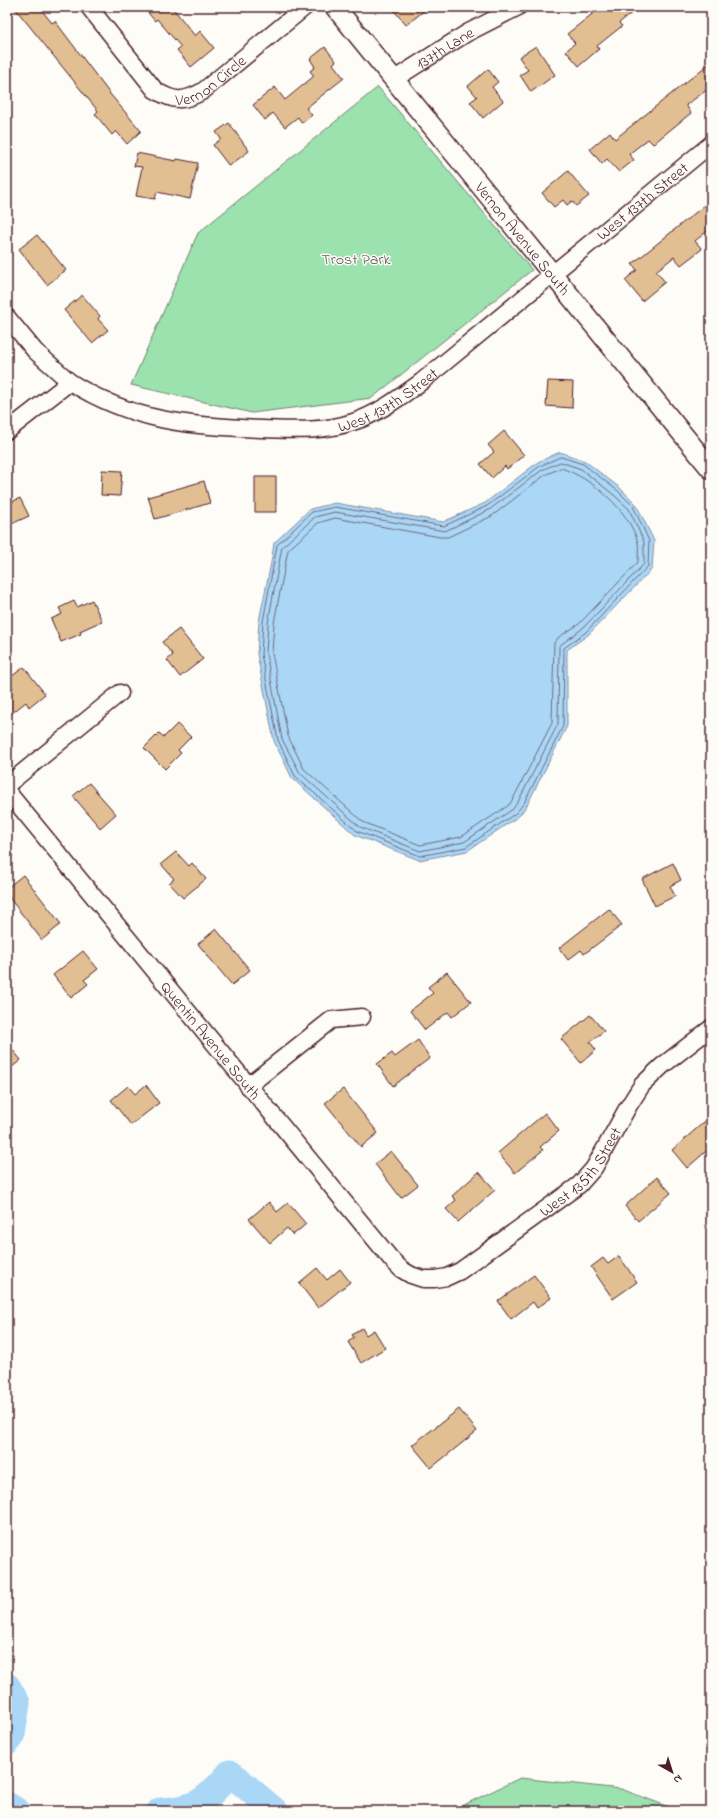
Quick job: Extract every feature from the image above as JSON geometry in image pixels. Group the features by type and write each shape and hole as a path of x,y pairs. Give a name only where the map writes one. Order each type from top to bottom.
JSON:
{"street":[{"name":"Vernon Circle","path":"89,7 155,90 165,97 178,100 191,98 203,92 305,7"},
{"name":"Vernon Avenue South","path":"335,7 711,469"},
{"name":"137th Lane","path":"393,80 467,34 518,7"},
{"name":"West 137th Street","path":"7,317 35,351 70,382 89,394 128,411 164,421 221,428 300,430 347,423 374,413 421,382 711,144"},
{"path":"7,431 70,382"},
{"path":"7,785 120,693"},
{"name":"Quentin Avenue South","path":"7,791 391,1259 401,1269 423,1279"},
{"path":"248,1086 331,1020 362,1017"},
{"name":"West 135th Street","path":"423,1279 441,1278 460,1271 579,1185 594,1168 642,1085 662,1066 711,1028"}],"green space":[{"name":"Trost Park","path":"378,87 532,270 372,398 252,413 131,385 198,233"},
{"path":"520,1778 621,1789 680,1811 451,1811"}],"water":[{"path":"560,452 585,461 620,488 636,504 654,541 652,569 588,635 567,650 567,726 527,805 519,816 467,851 419,860 355,835 292,778 274,741 257,654 259,621 274,543 310,509 335,503 443,522 485,503 538,462"}],"building":[{"path":"14,7 39,7 52,23 55,21 110,94 141,131 127,144 116,131 112,135 95,114 98,111"},
{"path":"143,7 172,7 195,36 200,31 214,48 191,67 177,50 181,47 157,19 155,21"},
{"path":"391,7 429,7 406,25"},
{"path":"601,7 639,7 619,23 622,26 597,46 599,49 579,66 566,51 575,43 567,34"},
{"path":"536,46 555,75 531,92 520,75 528,70 519,57"},
{"path":"325,47 336,61 333,64 344,78 306,108 312,115 302,123 298,117 285,127 273,113 265,120 253,105 275,87 285,100 314,76 310,71 315,67 310,59"},
{"path":"711,62 711,87 686,105 691,113 653,144 648,139 629,154 634,160 619,172 607,159 602,164 590,149 610,132 615,139"},
{"path":"488,69 498,82 492,87 503,101 483,118 470,102 477,97 468,86"},
{"path":"229,123 249,151 229,166 213,145 221,139 216,132"},
{"path":"137,153 176,161 177,159 198,163 190,199 157,192 155,199 136,196 142,167 134,166"},
{"path":"568,171 589,196 576,206 572,201 567,205 563,200 554,207 542,193"},
{"path":"711,200 711,228 695,241 702,249 681,265 674,257 656,271 665,282 642,301 625,280 637,270 632,264"},
{"path":"37,235 66,270 47,285 19,249"},
{"path":"82,295 100,316 98,319 108,330 92,343 64,310"},
{"path":"548,381 573,382 572,408 546,406"},
{"path":"504,431 524,455 507,469 505,466 492,478 480,464 494,452 488,445"},
{"path":"102,470 122,471 120,496 101,495"},
{"path":"255,477 276,477 276,512 255,512"},
{"path":"204,481 210,503 155,519 148,497"},
{"path":"20,498 29,516 7,526 7,504"},
{"path":"92,600 102,621 80,631 81,634 61,642 51,619 62,614 59,608 74,601 77,607"},
{"path":"179,629 203,659 180,677 167,660 173,655 162,642"},
{"path":"24,667 45,694 29,707 26,702 7,717 7,692 13,688 7,680"},
{"path":"177,724 191,737 178,750 181,753 165,769 144,748 159,733 164,737"},
{"path":"89,783 116,814 100,828 73,796"},
{"path":"176,852 189,866 192,863 206,879 183,898 169,883 174,879 161,864"},
{"path":"673,863 681,880 670,886 675,896 655,906 642,879"},
{"path":"23,875 61,924 42,940 7,895 7,888"},
{"path":"609,909 622,925 584,954 581,950 568,960 559,948"},
{"path":"216,929 250,970 232,985 198,944"},
{"path":"83,951 98,969 84,980 88,984 71,998 53,975"},
{"path":"447,972 471,1002 452,1017 448,1012 425,1030 410,1011 433,993 428,987"},
{"path":"590,1015 604,1031 590,1042 596,1050 581,1063 561,1039"},
{"path":"418,1040 430,1058 393,1086 377,1064 392,1053 395,1057"},
{"path":"7,1043 21,1060 7,1071"},
{"path":"146,1085 159,1103 131,1125 111,1100 128,1086 135,1094"},
{"path":"343,1089 378,1133 361,1147 325,1103"},
{"path":"545,1113 559,1131 540,1147 543,1150 515,1173 498,1153"},
{"path":"711,1116 711,1147 687,1168 672,1150"},
{"path":"391,1151 418,1185 401,1198 375,1164"},
{"path":"479,1172 495,1190 458,1222 446,1209 456,1200 452,1196"},
{"path":"657,1177 671,1193 638,1221 625,1206"},
{"path":"269,1202 277,1212 288,1203 306,1224 293,1235 287,1228 270,1243 249,1219"},
{"path":"619,1256 637,1282 613,1299 591,1267 603,1258 608,1264"},
{"path":"317,1268 327,1280 340,1269 350,1282 318,1308 299,1283"},
{"path":"534,1275 551,1298 537,1308 533,1302 511,1319 498,1301"},
{"path":"362,1328 366,1335 374,1330 385,1348 361,1363 348,1342 354,1338 352,1335"},
{"path":"459,1409 477,1431 431,1468 412,1445"}],"waterway":[{"path":"7,1686 17,1703 12,1734 7,1742"},
{"path":"160,1811 193,1806 207,1797 230,1773 275,1811"},
{"path":"7,1805 17,1811"}]}
